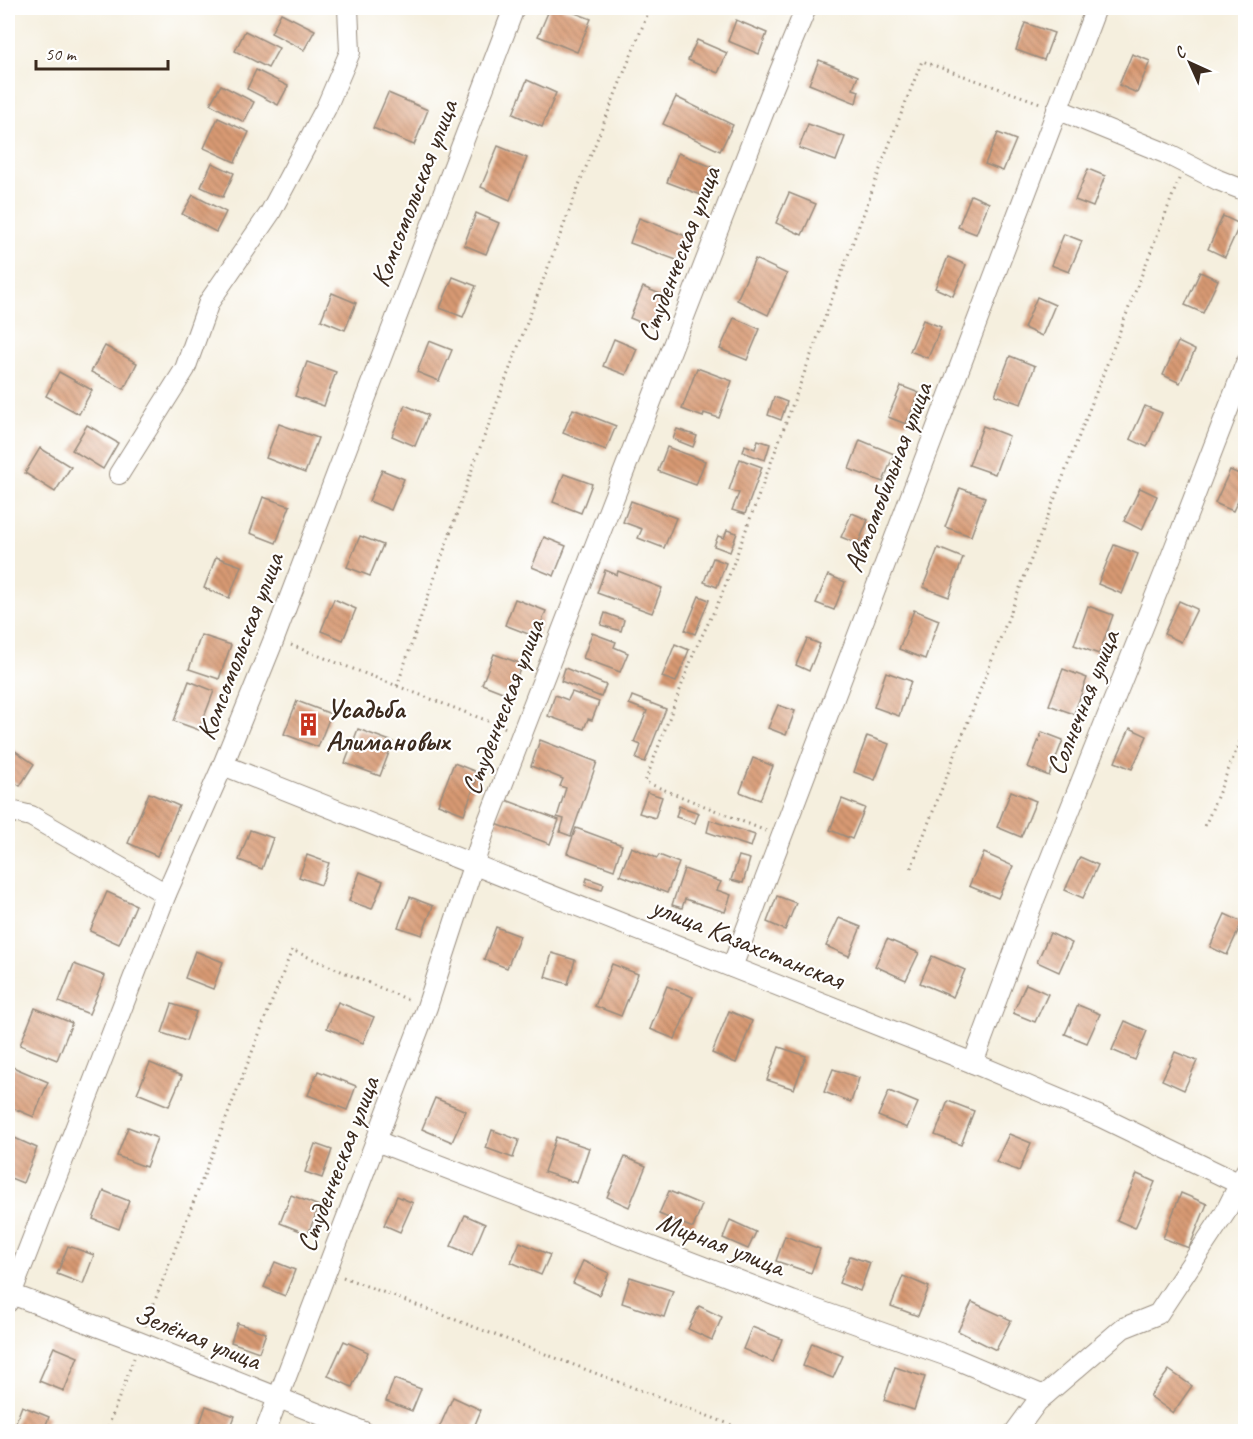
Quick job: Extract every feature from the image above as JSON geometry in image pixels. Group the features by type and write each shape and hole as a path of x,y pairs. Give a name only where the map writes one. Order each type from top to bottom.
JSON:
{"street":[{"path":"118,474 185,369 209,302 270,213 326,108 350,52 348,8"},
{"name":"Комсомольская улица","path":"9,1298 166,894 223,765 274,639 514,8"},
{"name":"Студенческая улица","path":"265,1431 427,1007 474,864 522,734 806,8"},
{"name":"Автомобильная улица","path":"732,967 1096,8"},
{"path":"1057,109 1165,153 1245,191"},
{"name":"Солнечная улица","path":"973,1063 1028,915 1171,557 1245,363"},
{"name":"улица Казахстанская","path":"223,765 973,1063 1243,1181"},
{"path":"8,815 15,812 31,816 166,894"},
{"name":"Мирная улица","path":"376,1141 792,1302 956,1359 1039,1394 1046,1394"},
{"path":"1016,1431 1037,1402 1123,1328 1158,1314 1225,1213 1243,1181"},
{"name":"Зелёная улица","path":"9,1298 139,1342 364,1431"}],"path":[{"path":"397,686 483,439 582,177 650,8"},
{"path":"782,837 645,782 661,738 695,650 721,597 922,61 1057,109"},
{"path":"911,868 1185,163"},
{"path":"274,639 522,734"},
{"path":"1205,826 1245,727"},
{"path":"106,1431 292,950 427,1007"},
{"path":"327,1272 750,1431"}],"building":[{"path":"550,8 562,8 591,19 577,52 538,36"},
{"path":"281,13 315,30 304,50 271,33"},
{"path":"736,20 767,33 759,54 728,41"},
{"path":"1025,23 1054,33 1044,60 1016,50"},
{"path":"245,31 279,48 268,68 235,51"},
{"path":"697,40 727,53 718,73 688,60"},
{"path":"1132,54 1150,61 1137,93 1119,85"},
{"path":"819,60 858,76 853,89 859,91 856,103 809,84"},
{"path":"256,70 288,86 278,105 247,89"},
{"path":"527,80 556,93 542,127 513,114"},
{"path":"221,85 254,102 244,122 210,104"},
{"path":"388,93 428,110 414,145 373,128"},
{"path":"676,97 733,125 720,151 663,124"},
{"path":"218,118 249,132 235,162 204,148"},
{"path":"808,124 845,137 836,161 799,148"},
{"path":"998,133 1016,140 1003,171 985,164"},
{"path":"498,146 527,158 510,200 481,187"},
{"path":"678,153 712,167 701,195 667,182"},
{"path":"212,163 234,173 223,197 201,187"},
{"path":"1088,169 1105,176 1093,207 1075,200"},
{"path":"789,193 816,204 802,235 776,223"},
{"path":"193,195 226,212 216,232 182,214"},
{"path":"971,195 989,203 976,234 958,227"},
{"path":"476,213 499,223 486,254 464,245"},
{"path":"1223,216 1240,224 1225,257 1208,249"},
{"path":"639,218 691,238 682,262 630,243"},
{"path":"1064,234 1082,241 1069,272 1051,265"},
{"path":"948,257 966,265 953,296 935,288"},
{"path":"755,259 787,274 768,315 737,300"},
{"path":"1200,272 1218,280 1203,313 1185,305"},
{"path":"453,277 476,286 463,317 440,308"},
{"path":"643,287 665,296 652,327 630,318"},
{"path":"332,293 356,303 345,330 321,320"},
{"path":"1037,297 1055,305 1042,336 1024,328"},
{"path":"734,318 760,329 747,360 720,349"},
{"path":"923,320 941,327 928,358 910,351"},
{"path":"614,339 637,349 626,375 603,366"},
{"path":"429,341 452,350 439,381 417,372"},
{"path":"1178,342 1195,350 1180,383 1163,375"},
{"path":"105,346 137,363 124,389 91,372"},
{"path":"1010,356 1035,366 1021,404 995,395"},
{"path":"307,362 336,372 324,406 295,396"},
{"path":"697,368 732,381 719,418 704,413 703,417 682,409"},
{"path":"59,372 92,390 79,414 46,396"},
{"path":"901,386 919,393 906,424 888,417"},
{"path":"774,397 787,402 781,420 768,415"},
{"path":"405,405 428,415 415,446 392,436"},
{"path":"1145,406 1162,413 1147,447 1130,439"},
{"path":"573,409 616,426 606,450 563,433"},
{"path":"279,424 318,438 305,473 266,458"},
{"path":"87,425 118,443 103,469 72,450"},
{"path":"983,426 1009,436 995,474 969,465"},
{"path":"677,429 697,436 693,447 673,439"},
{"path":"758,440 770,444 765,460 743,452 745,445 755,449"},
{"path":"860,440 894,454 883,482 849,469"},
{"path":"667,447 705,461 696,485 658,471"},
{"path":"40,448 71,467 55,492 25,473"},
{"path":"740,459 762,467 745,514 732,510 739,493 729,490"},
{"path":"382,470 404,479 391,510 369,501"},
{"path":"1230,470 1246,477 1246,483 1233,511 1215,503"},
{"path":"564,474 592,484 581,513 553,502"},
{"path":"960,488 985,497 971,536 945,527"},
{"path":"1140,488 1157,496 1142,530 1124,521"},
{"path":"263,497 290,506 276,543 250,533"},
{"path":"631,501 676,518 664,548 638,538 642,529 623,522"},
{"path":"852,513 868,520 858,544 841,537"},
{"path":"727,530 737,533 730,552 714,546 718,536 724,538"},
{"path":"360,536 383,545 370,576 347,567"},
{"path":"544,537 566,546 554,576 532,567"},
{"path":"1114,545 1138,554 1122,594 1098,584"},
{"path":"938,548 963,558 949,597 923,587"},
{"path":"216,557 241,566 229,598 204,588"},
{"path":"713,558 726,563 717,587 704,582"},
{"path":"605,570 617,575 618,571 662,588 652,613 597,593"},
{"path":"828,575 845,582 834,610 816,603"},
{"path":"699,596 709,600 695,634 685,630"},
{"path":"334,599 356,609 343,640 321,631"},
{"path":"515,599 546,611 536,637 505,625"},
{"path":"1179,601 1197,609 1181,642 1164,634"},
{"path":"1088,606 1113,615 1099,654 1074,645"},
{"path":"914,610 939,620 925,659 899,649"},
{"path":"605,613 624,620 621,631 601,625"},
{"path":"592,633 616,642 614,647 628,653 620,672 583,658"},
{"path":"201,635 231,645 219,679 189,669"},
{"path":"807,639 820,644 809,671 796,665"},
{"path":"675,644 689,650 676,682 662,677"},
{"path":"494,654 522,664 510,695 482,684"},
{"path":"565,668 606,685 601,697 561,681"},
{"path":"1063,669 1087,678 1074,714 1049,705"},
{"path":"886,672 911,681 899,716 874,707"},
{"path":"189,681 214,691 199,730 174,721"},
{"path":"572,692 599,702 592,720 588,719 584,729 548,716 555,695 568,700"},
{"path":"632,696 666,709 645,762 636,759 641,745 634,742 647,711 629,704"},
{"name":"Усадьба Алимановых","path":"297,701 331,714 318,747 284,734"},
{"path":"778,705 795,711 786,735 768,728"},
{"path":"1130,728 1147,736 1132,769 1115,762"},
{"path":"358,729 393,742 380,776 345,763"},
{"path":"1042,732 1063,740 1049,776 1028,767"},
{"path":"867,736 889,744 875,780 854,772"},
{"path":"540,740 597,762 571,836 560,832 564,819 557,817 566,788 560,786 563,779 531,766"},
{"path":"11,748 34,764 20,786 8,778 8,753"},
{"path":"753,758 773,766 760,800 740,792"},
{"path":"454,763 479,773 464,814 438,804"},
{"path":"1011,791 1036,801 1021,837 997,827"},
{"path":"647,792 662,797 655,818 639,813"},
{"path":"149,793 179,806 157,856 128,843"},
{"path":"842,799 865,808 852,839 830,830"},
{"path":"506,800 559,820 550,844 496,824"},
{"path":"679,806 699,813 695,823 676,817"},
{"path":"710,820 755,835 751,847 707,832"},
{"path":"576,828 622,845 614,870 567,853"},
{"path":"250,830 273,838 262,869 239,860"},
{"path":"631,847 657,858 659,855 679,863 667,893 620,875"},
{"path":"984,853 1013,866 998,898 969,886"},
{"path":"307,855 329,863 321,885 299,877"},
{"path":"739,856 750,859 743,883 731,880"},
{"path":"1080,857 1098,865 1083,898 1065,890"},
{"path":"684,869 721,882 717,890 731,895 725,912 685,899 682,908 672,905"},
{"path":"360,872 383,881 372,909 349,901"},
{"path":"587,878 604,884 602,890 585,885"},
{"path":"107,892 136,905 119,944 90,931"},
{"path":"777,896 796,903 785,930 767,922"},
{"path":"410,897 433,906 422,935 398,927"},
{"path":"1225,914 1242,922 1227,955 1210,947"},
{"path":"839,918 861,927 849,956 826,946"},
{"path":"496,927 520,936 507,968 484,959"},
{"path":"1050,933 1072,943 1059,972 1037,962"},
{"path":"887,939 919,953 906,980 875,966"},
{"path":"195,951 223,962 213,989 185,978"},
{"path":"552,953 575,960 568,984 545,977"},
{"path":"932,956 965,970 953,997 920,983"},
{"path":"74,964 105,976 89,1014 59,1002"},
{"path":"612,964 638,974 621,1016 595,1006"},
{"path":"1026,984 1048,994 1035,1022 1013,1013"},
{"path":"667,986 693,997 675,1039 650,1029"},
{"path":"338,1002 374,1017 363,1043 327,1028"},
{"path":"172,1004 196,1012 186,1041 162,1033"},
{"path":"1078,1005 1100,1014 1087,1043 1065,1034"},
{"path":"35,1008 72,1023 57,1060 20,1045"},
{"path":"729,1011 752,1021 736,1063 712,1053"},
{"path":"1125,1021 1147,1031 1135,1060 1112,1050"},
{"path":"779,1047 806,1056 794,1089 767,1080"},
{"path":"1175,1052 1197,1061 1184,1090 1162,1080"},
{"path":"150,1063 182,1076 169,1106 137,1093"},
{"path":"8,1065 48,1082 34,1117 8,1106"},
{"path":"833,1069 859,1078 851,1102 824,1092"},
{"path":"318,1071 356,1086 347,1110 308,1095"},
{"path":"889,1091 918,1103 907,1128 878,1116"},
{"path":"435,1098 466,1111 452,1142 422,1129"},
{"path":"948,1101 974,1111 961,1145 935,1135"},
{"path":"128,1127 157,1138 146,1167 117,1156"},
{"path":"492,1130 519,1140 513,1158 486,1148"},
{"path":"1009,1134 1031,1143 1019,1171 996,1162"},
{"path":"8,1135 37,1148 23,1183 8,1177"},
{"path":"556,1137 589,1148 577,1183 544,1172"},
{"path":"315,1144 332,1150 322,1178 305,1172"},
{"path":"625,1157 646,1166 629,1207 607,1197"},
{"path":"1137,1174 1155,1182 1135,1228 1117,1220"},
{"path":"104,1191 129,1201 119,1229 93,1219"},
{"path":"669,1191 702,1205 693,1228 659,1214"},
{"path":"1181,1193 1207,1204 1189,1248 1163,1238"},
{"path":"291,1195 319,1206 308,1234 280,1223"},
{"path":"397,1196 413,1203 400,1232 384,1225"},
{"path":"465,1215 485,1224 472,1255 451,1246"},
{"path":"730,1220 756,1232 748,1249 723,1238"},
{"path":"785,1236 820,1249 811,1273 776,1261"},
{"path":"520,1242 550,1255 541,1275 511,1262"},
{"path":"68,1246 94,1255 83,1284 57,1274"},
{"path":"850,1256 870,1263 860,1291 839,1283"},
{"path":"583,1261 609,1273 599,1295 573,1283"},
{"path":"275,1262 295,1270 285,1296 264,1287"},
{"path":"903,1276 929,1287 918,1316 891,1306"},
{"path":"630,1277 673,1291 664,1317 622,1303"},
{"path":"972,1302 1011,1320 996,1350 958,1331"},
{"path":"699,1306 722,1317 712,1340 688,1329"},
{"path":"237,1323 266,1333 259,1352 231,1342"},
{"path":"752,1327 782,1339 773,1362 743,1349"},
{"path":"344,1341 368,1352 352,1387 328,1376"},
{"path":"812,1343 843,1356 833,1378 803,1366"},
{"path":"54,1347 78,1357 64,1391 39,1381"},
{"path":"895,1367 925,1377 914,1410 884,1400"},
{"path":"1169,1370 1192,1386 1173,1413 1150,1396"},
{"path":"394,1379 421,1389 412,1411 386,1401"},
{"path":"453,1397 481,1410 472,1432 447,1432 439,1428"},
{"path":"22,1406 49,1417 43,1432 12,1432"},
{"path":"206,1406 235,1416 229,1432 197,1432"}],"place":[{"name":"Усадьба Алимановых","path":"308,724"}]}
